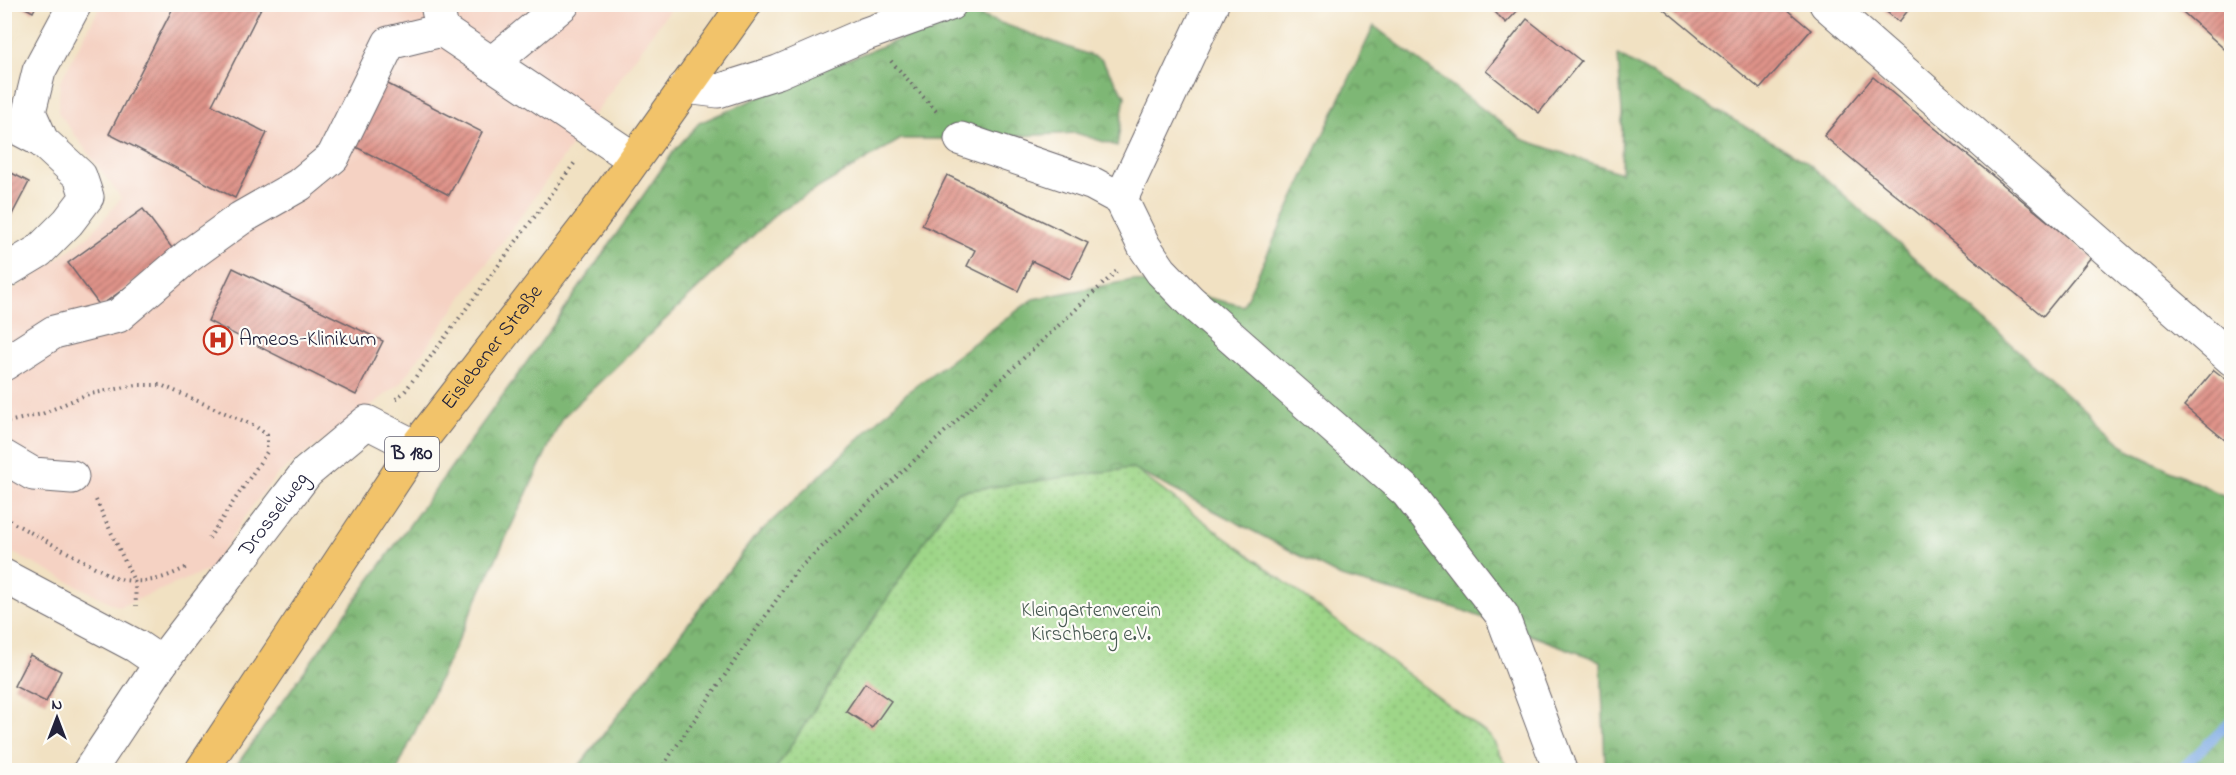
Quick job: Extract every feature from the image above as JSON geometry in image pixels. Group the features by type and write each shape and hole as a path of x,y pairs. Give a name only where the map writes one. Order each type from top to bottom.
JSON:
{"main road":[{"name":"Eislebener Straße","path":"202,771 416,447 589,223 744,4"}],"street":[{"path":"42,141 29,112 39,71 75,4"},
{"path":"491,64 563,4"},
{"path":"685,87 718,91 778,72 866,34 950,4"},
{"path":"1121,199 1212,4"},
{"path":"1838,9 2232,359"},
{"path":"4,364 54,332 118,316 187,257 241,218 299,185 333,157 389,43 439,17 491,64 634,159"},
{"path":"4,122 42,141 80,176 87,197 69,222 39,251 4,272"},
{"path":"961,139 1093,184 1121,199 1144,246 1161,271 1190,301 1407,492 1502,615 1560,771"},
{"path":"367,422 416,447"},
{"name":"Drosselweg","path":"90,771 148,654 308,472 367,422"},
{"path":"4,458 33,474 72,477"},
{"path":"4,576 148,654"}],"path":[{"path":"866,34 961,139"},
{"path":"367,422 405,391 597,134"},
{"path":"660,771 797,570 1144,246"},
{"path":"4,423 42,414 85,395 138,385 161,385 255,426 267,435 267,452 204,547"},
{"path":"72,477 99,503 135,583 148,654"},
{"path":"4,518 115,578 135,583 167,578 191,566"}],"shaded area":[{"name":"Ameos-Klinikum","path":"101,5 673,5 399,385 278,474 251,508 211,569 119,607 5,549 5,295 91,234 121,198 58,112 60,82"}],"green space":[{"path":"970,12 1101,59 1125,96 1117,146 1076,133 961,139 901,139 779,211 562,418 397,770 233,770 552,327 674,151 699,123 831,66"},
{"path":"1374,26 1522,139 1621,173 1622,113 1618,55 1805,160 2130,451 2231,499 2231,770 1607,770 1601,661 1459,609 1341,577 1132,468 957,492 775,770 576,770 753,539 909,391 1033,299 1133,280 1243,306"},
{"name":"Kleingartenverein Kirschberg e.V.","path":"1133,468 1491,737 1509,770 775,770 957,492"}],"building":[{"path":"18,4 37,4 33,12"},
{"path":"175,4 263,4 212,105 267,133 235,198 109,134"},
{"path":"1487,4 1524,4 1506,23"},
{"path":"1658,4 1780,4 1811,30 1760,89"},
{"path":"1877,4 1913,4 1899,22"},
{"path":"2174,4 2221,4 2232,14 2232,53 2230,54"},
{"path":"1527,19 1581,61 1539,113 1486,71"},
{"path":"1873,77 2091,257 2043,316 1824,136"},
{"path":"382,81 482,132 449,195 350,144"},
{"path":"4,169 29,182 7,224 4,223"},
{"path":"947,175 1088,243 1070,279 1032,261 1018,291 967,266 975,250 922,225"},
{"path":"143,209 175,252 100,306 68,263"},
{"path":"233,268 383,341 356,395 208,321"},
{"path":"2214,370 2232,384 2232,446 2184,406"},
{"path":"30,655 61,671 46,702 14,686"},
{"path":"865,683 891,701 872,728 846,711"}],"waterway":[{"path":"2180,770 2232,720"}],"place":[{"name":"Ameos-Klinikum","path":"218,340"}]}
